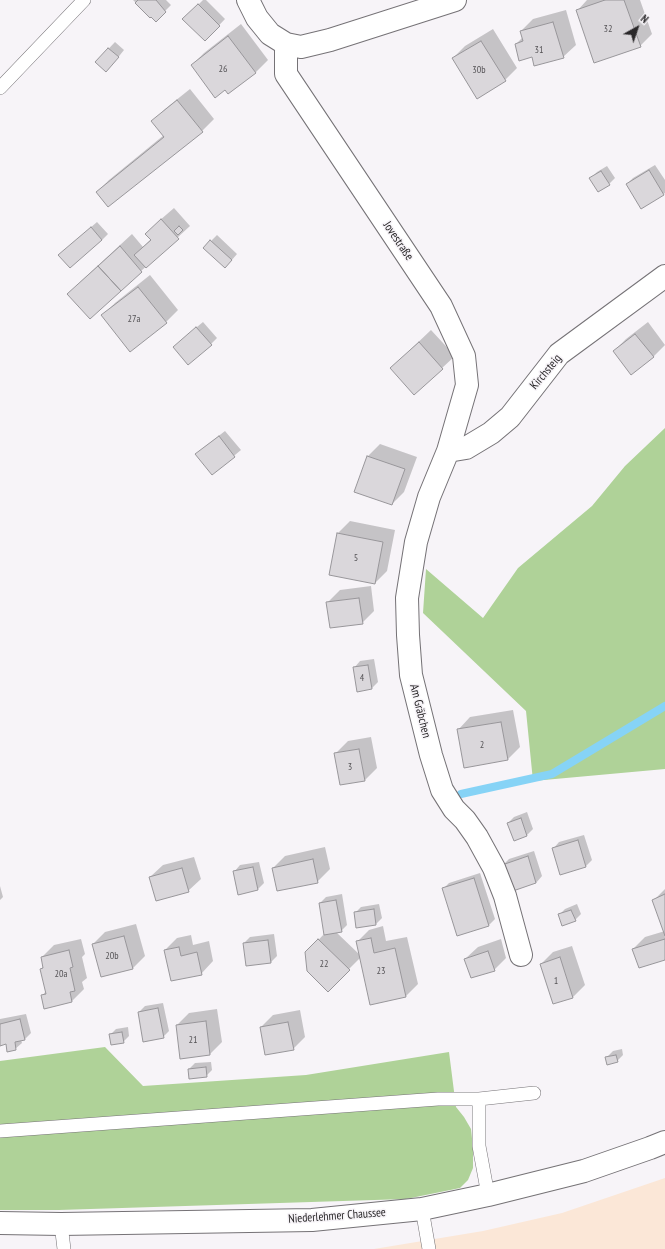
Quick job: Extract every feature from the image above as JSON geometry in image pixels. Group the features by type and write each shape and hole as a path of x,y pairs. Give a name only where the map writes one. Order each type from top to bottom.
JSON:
{"street":[{"path":"248,0 257,18 270,34 286,44 302,47 330,40 455,0"},
{"name":"Jovestraße","path":"286,44 286,74 442,306 464,356 467,385 448,451"},
{"name":"Kirchsteig","path":"448,451 466,448 491,433 510,417 559,354 665,276"},
{"name":"Am Gräbchen","path":"448,451 429,497 416,542 407,598 411,675 431,755 442,790 454,809 466,820 494,868 505,896 521,955"},
{"name":"Niederlehmer Chaussee","path":"0,1223 61,1224 312,1220 422,1209 488,1195 584,1171 665,1142"}],"lane":[{"path":"0,88 84,0"},
{"path":"0,1131 431,1100 479,1099 534,1093"},
{"path":"479,1099 479,1146 488,1195"},
{"path":"422,1209 429,1249"},
{"path":"61,1224 64,1249"}],"shaded area":[{"path":"665,1178 665,1249 374,1249 483,1231 562,1213"}],"green space":[{"path":"665,428 665,769 533,781 526,711 423,613 426,569 483,618 518,568 592,506 625,466"},
{"path":"105,1047 143,1086 306,1075 449,1052 456,1107 471,1129 473,1168 468,1180 460,1188 406,1199 59,1210 0,1210 0,1061"}],"building":[{"path":"138,0 156,0 166,12 156,22 135,3"},
{"path":"605,0 624,0 641,47 594,63 576,10"},
{"path":"198,4 220,26 205,41 182,19"},
{"path":"553,22 564,58 534,66 532,57 519,61 515,44 523,41 520,31"},
{"path":"228,36 256,73 228,94 225,90 215,98 191,65"},
{"path":"481,41 506,81 477,99 452,58"},
{"path":"108,48 119,57 106,72 95,62"},
{"path":"177,100 203,132 108,207 96,192 164,137 151,121"},
{"path":"649,170 664,195 641,209 626,184"},
{"path":"601,171 610,185 598,192 589,178"},
{"path":"161,219 179,239 146,268 134,255 151,240 145,234"},
{"path":"179,226 183,230 178,235 174,231"},
{"path":"91,227 102,240 70,268 58,255"},
{"path":"210,240 232,260 225,268 203,248"},
{"path":"120,246 142,272 121,291 98,266"},
{"path":"98,266 121,291 90,319 67,294"},
{"path":"138,287 167,323 130,352 101,315"},
{"path":"196,327 212,345 188,365 173,347"},
{"path":"635,334 654,357 631,375 613,351"},
{"path":"419,342 443,369 414,395 390,368"},
{"path":"219,436 235,457 212,475 195,454"},
{"path":"367,456 405,469 392,505 354,492"},
{"path":"337,533 383,542 375,584 329,575"},
{"path":"359,598 363,624 330,628 326,602"},
{"path":"368,665 372,689 357,692 353,667"},
{"path":"501,722 508,760 464,768 457,729"},
{"path":"359,749 365,781 340,785 334,753"},
{"path":"521,818 527,836 514,841 507,823"},
{"path":"578,840 586,867 560,875 552,848"},
{"path":"528,856 536,883 510,892 502,865"},
{"path":"313,859 318,883 277,891 272,868"},
{"path":"253,867 258,890 238,895 233,871"},
{"path":"182,868 189,892 156,901 149,877"},
{"path":"474,878 489,926 457,936 442,888"},
{"path":"665,894 665,936 652,900"},
{"path":"336,900 342,932 324,935 319,903"},
{"path":"374,909 376,925 356,928 354,912"},
{"path":"571,910 576,921 562,926 558,914"},
{"path":"124,936 133,969 101,977 92,944"},
{"path":"371,938 374,953 395,948 406,997 370,1005 356,941"},
{"path":"318,939 350,970 328,992 307,971 305,952"},
{"path":"665,939 665,960 639,968 632,949"},
{"path":"268,940 271,963 246,966 243,943"},
{"path":"179,947 181,956 197,952 202,975 171,981 164,950"},
{"path":"69,950 73,967 70,968 75,991 70,992 72,1002 44,1009 41,995 46,994 40,969 43,968 41,957"},
{"path":"488,951 495,971 471,978 464,959"},
{"path":"560,957 573,998 553,1004 540,964"},
{"path":"158,1008 164,1038 143,1042 138,1012"},
{"path":"20,1019 25,1040 15,1042 16,1050 7,1052 6,1044 0,1046 0,1024"},
{"path":"206,1021 210,1055 180,1059 176,1025"},
{"path":"288,1022 294,1050 265,1055 260,1027"},
{"path":"122,1032 124,1043 111,1045 109,1034"},
{"path":"616,1055 618,1062 607,1065 605,1057"},
{"path":"206,1067 207,1077 189,1079 188,1069"}],"waterway":[{"path":"461,794 552,774 665,706"}]}
